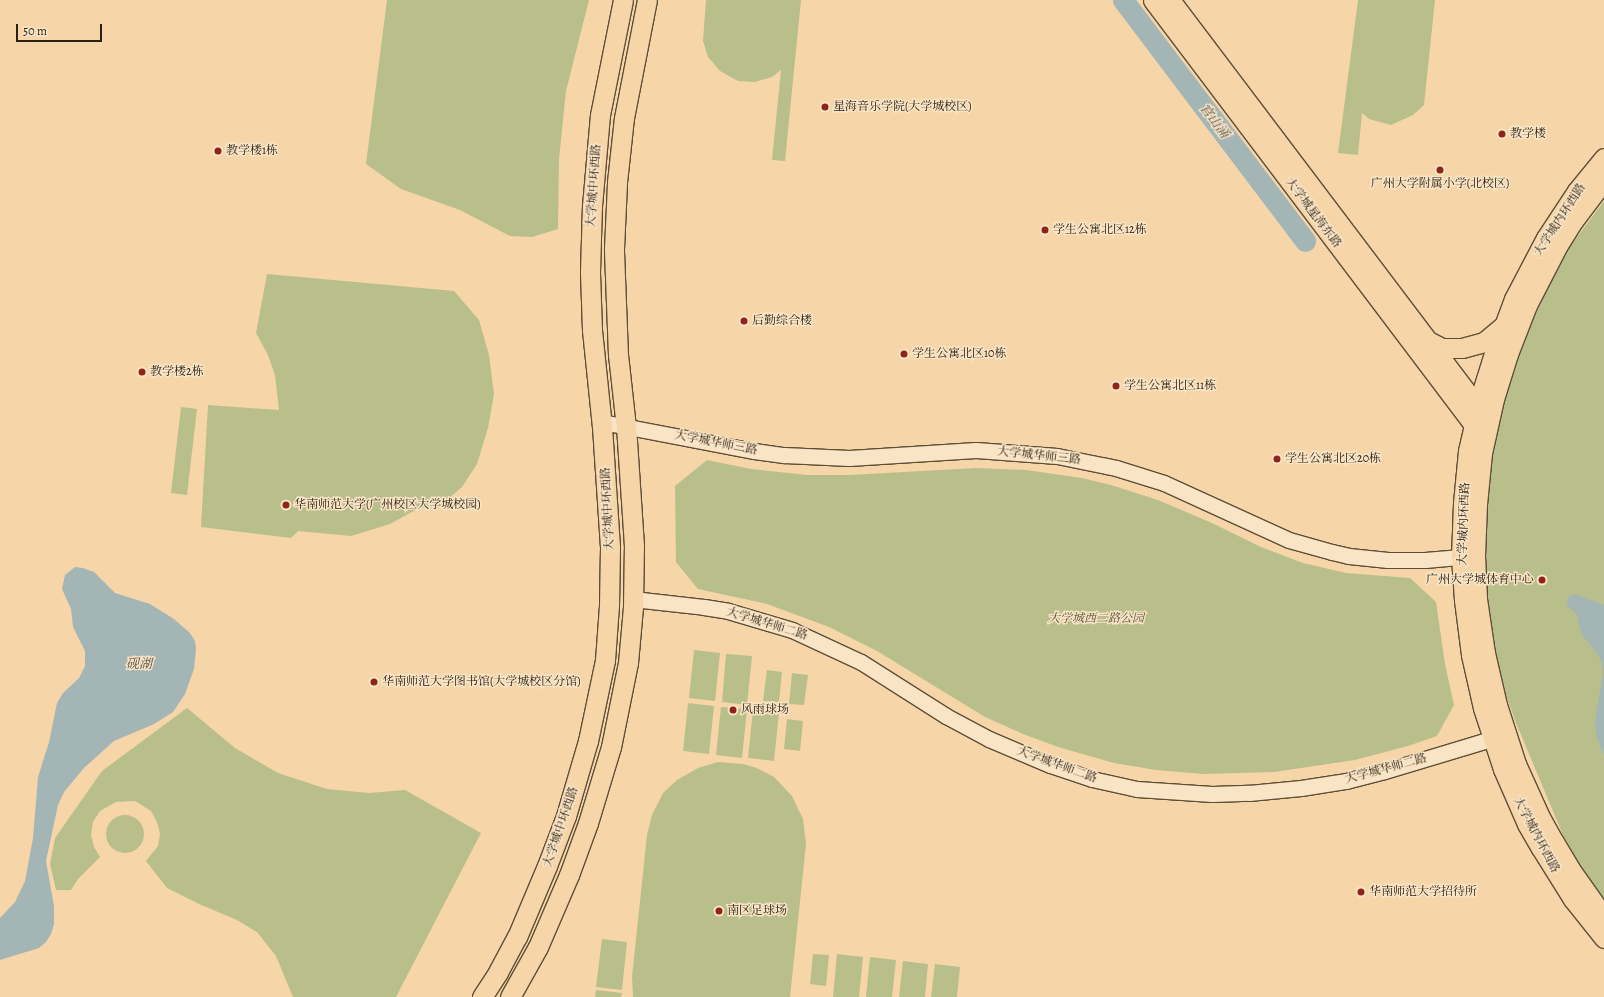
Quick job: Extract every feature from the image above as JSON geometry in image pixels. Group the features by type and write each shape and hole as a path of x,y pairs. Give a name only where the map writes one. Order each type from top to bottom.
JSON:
{"main road":[{"name":"大学城中环西路","path":"482,997 498,972 517,937 547,866 574,791 599,693 607,635 610,526 602,422 592,330 590,272 592,206 600,115 623,0"},
{"name":"大学城中环西路","path":"510,997 538,947 569,875 603,775 617,723 627,670 633,599 633,524 626,426 616,329 614,272 615,207 624,118 648,0"},
{"name":"大学城星海东路","path":"1153,0 1480,418"},
{"name":"大学城星海东路","path":"1170,0 1428,341 1480,418"},
{"name":"大学城内环西路","path":"1604,158 1577,191 1546,238 1531,265 1503,326 1464,484 1461,557 1464,600 1471,655 1499,737 1518,770 1540,817 1570,869 1604,917"},
{"name":"大学城内环西路","path":"1604,180 1573,221 1558,245 1527,305 1508,354 1480,418 1482,453 1477,504 1475,556 1476,589 1485,653 1497,705 1503,769 1527,824 1558,876 1604,938"},
{"path":"1428,341 1442,348 1464,348 1484,342 1493,336 1503,326"},
{"path":"521,978 523,997"}],"street":[{"name":"大学城华师三路","path":"602,422 754,451 784,455 849,458 976,450 1057,456 1116,468 1164,483 1289,540 1332,552 1349,556 1388,560 1425,560 1461,557"},
{"name":"大学城华师二路","path":"633,599 722,610 760,619 792,630 861,662 946,716 995,742 1074,773 1137,789 1212,794 1249,793 1301,788 1346,781 1385,771 1499,737"}],"green space":[{"path":"387,0 589,0 566,91 559,159 558,229 532,237 510,236 460,210 401,189 366,164"},
{"path":"706,0 801,0 785,161 772,160 781,70 772,77 755,82 738,81 720,71 708,57 703,41"},
{"path":"1358,0 1435,0 1424,105 1413,115 1391,125 1369,119 1362,113 1358,155 1338,153"},
{"name":"广州大学城体育中心","path":"1604,201 1604,907 1563,835 1516,723 1492,656 1479,548 1496,409 1547,277"},
{"path":"267,274 454,291 479,320 489,355 494,394 488,428 477,464 462,487 437,508 419,508 390,524 351,536 298,531 291,538 201,527 208,405 279,410 275,375 268,355 256,333"},
{"path":"181,407 197,409 187,495 171,493"},
{"name":"大学城西二路公园","path":"707,460 751,469 808,475 849,475 976,468 1026,470 1082,478 1111,485 1158,500 1212,523 1261,547 1303,563 1346,573 1410,578 1436,602 1445,664 1454,705 1437,736 1408,746 1355,760 1274,772 1203,774 1156,770 1114,763 1058,747 1023,734 985,717 877,651 829,627 767,604 698,589 676,562 675,486"},
{"path":"694,650 720,653 715,701 689,698"},
{"path":"726,654 752,656 747,705 722,702"},
{"path":"767,670 782,672 779,702 763,701"},
{"path":"792,673 808,675 804,705 789,704"},
{"path":"688,703 714,706 709,754 683,751"},
{"path":"721,707 747,709 742,758 716,755"},
{"path":"187,708 235,748 278,773 327,789 369,793 405,790 481,833 396,997 293,997 276,956 257,932 237,920 199,904 167,888 146,861 158,846 160,834 157,822 151,811 135,801 116,802 100,811 93,822 91,835 94,847 100,857 78,879 71,890 56,890 50,864 55,838 102,771"},
{"path":"753,710 779,713 774,761 748,758"},
{"path":"787,719 803,721 800,751 784,749"},
{"name":"南区足球场","path":"718,762 743,764 757,768 774,777 792,796 803,819 806,844 790,997 633,997 632,977 647,835 652,815 663,793 677,780 698,768"},
{"path":"121,815 129,815 139,820 143,827 143,841 139,848 129,853 121,853 111,848 109,845 106,838 106,830 111,820 114,818"},
{"path":"602,939 627,942 622,990 596,987"},
{"path":"813,954 829,955 826,986 810,984"},
{"path":"837,954 863,957 859,997 833,997"},
{"path":"870,957 896,960 892,997 866,997"},
{"path":"903,961 928,964 925,997 899,997"},
{"path":"935,964 960,967 957,997 931,997"},
{"path":"596,990 622,993 621,997 595,997"}],"water":[{"name":"砚湖","path":"75,567 94,572 115,593 150,604 174,619 190,633 195,641 196,649 194,669 185,694 173,712 154,724 114,741 84,768 64,792 58,805 46,861 54,906 54,924 51,934 46,942 39,948 0,960 0,918 15,902 25,881 33,838 38,777 49,742 57,703 63,693 79,678 85,666 85,651 73,627 71,609 62,589 65,575"},
{"path":"1574,594 1604,605 1604,755 1597,739 1595,721 1603,673 1602,663 1597,653 1582,635 1577,615 1567,605 1568,597"}],"waterway":[{"name":"官山涌","path":"1123,0 1305,241"}],"place":[{"name":"星海音乐学院(大学城校区)","path":"825,107"},
{"name":"教学楼","path":"1502,134"},
{"name":"教学楼1栋","path":"218,151"},
{"name":"广州大学附属小学(北校区)","path":"1440,170"},
{"name":"学生公寓北区12栋","path":"1045,230"},
{"name":"后勤综合楼","path":"744,321"},
{"name":"学生公寓北区10栋","path":"904,354"},
{"name":"教学楼2栋","path":"142,372"},
{"name":"学生公寓北区11栋","path":"1116,386"},
{"name":"学生公寓北区20栋","path":"1277,459"},
{"name":"华南师范大学(广州校区大学城校园)","path":"286,505"},
{"name":"广州大学城体育中心","path":"1542,580"},
{"name":"华南师范大学图书馆(大学城校区分馆)","path":"374,682"},
{"name":"风雨球场","path":"733,710"},
{"name":"华南师范大学招待所","path":"1361,892"},
{"name":"南区足球场","path":"719,911"}]}
